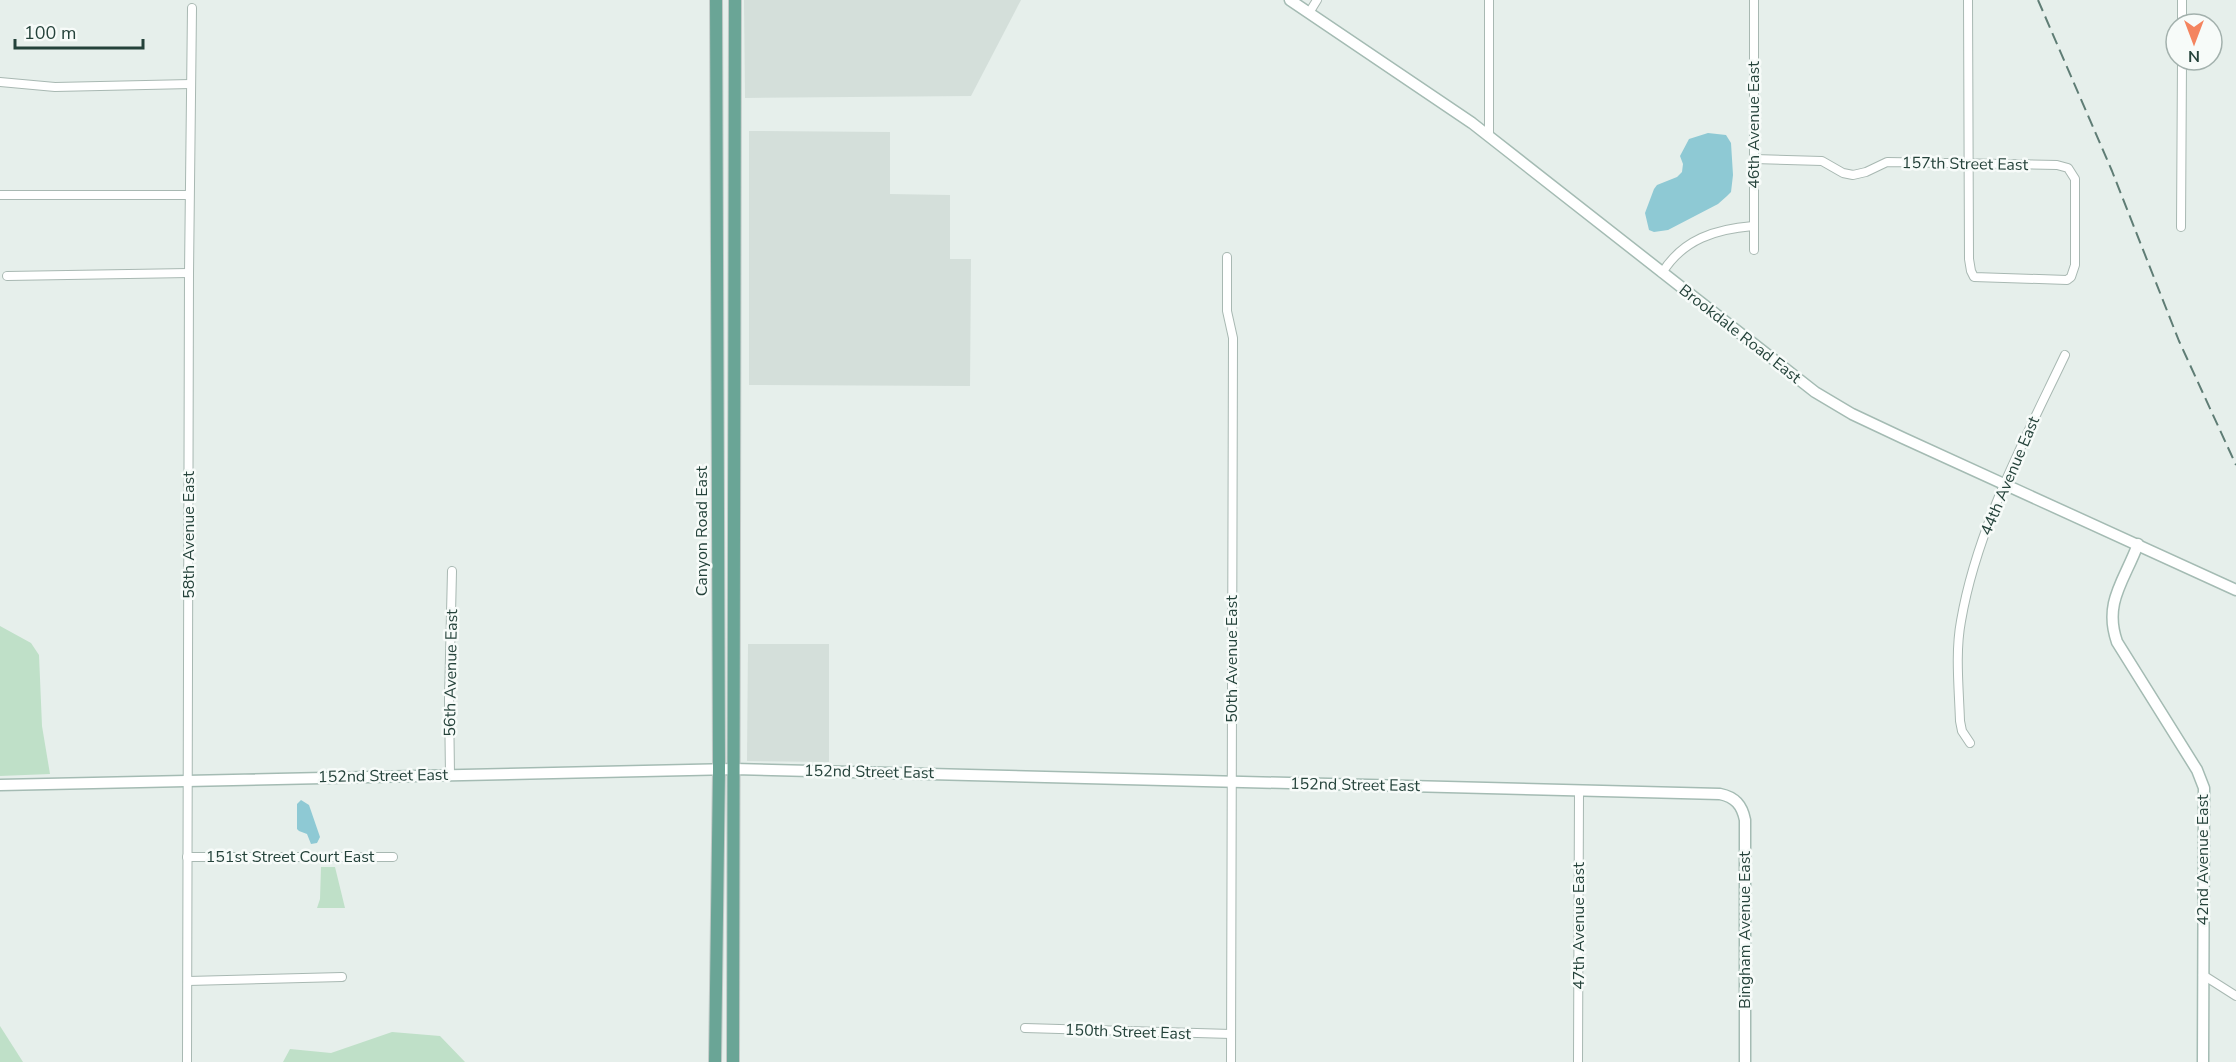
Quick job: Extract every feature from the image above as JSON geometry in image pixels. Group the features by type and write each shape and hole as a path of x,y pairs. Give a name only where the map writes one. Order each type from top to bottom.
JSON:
{"main road":[{"name":"Canyon Road East","path":"716,0 719,769 716,1062"},
{"name":"Canyon Road East","path":"733,1062 735,0"}],"street":[{"name":"Brookdale Road East","path":"1290,0 1489,136 1815,392 1852,414 2236,590"},
{"path":"1309,12 1317,0"},
{"path":"1489,136 1490,0"},
{"name":"46th Avenue East","path":"1754,0 1754,250"},
{"path":"1968,0 1969,164"},
{"name":"58th Avenue East","path":"187,1062 190,568 189,195 192,8"},
{"path":"2181,227 2182,72"},
{"path":"0,82 56,87 191,84"},
{"name":"157th Street East","path":"1754,159 1822,161 1843,173 1854,174 1862,174 1887,162 2057,165 2067,168 2073,172 2075,179 2075,265 2073,274 2067,280 1974,277 1969,259 1969,164"},
{"path":"0,195 189,195"},
{"path":"1662,273 1674,256 1690,243 1714,232 1753,226"},
{"name":"50th Avenue East","path":"1227,257 1227,311 1233,338 1231,1062"},
{"path":"7,276 189,273"},
{"name":"44th Avenue East","path":"1970,743 1962,731 1960,721 1961,620 1980,549 2004,483 2066,355"},
{"name":"42nd Avenue East","path":"2138,544 2114,599 2112,625 2117,642 2197,770 2204,788 2204,1062"},
{"name":"56th Avenue East","path":"450,775 452,572"},
{"name":"152nd Street East","path":"0,784 734,769 1720,794 1736,801"},
{"name":"47th Avenue East","path":"1578,1062 1579,790"},
{"name":"Bingham Avenue East","path":"1736,801 1744,813 1745,830 1745,1062"},
{"name":"151st Street Court East","path":"187,857 393,857"},
{"path":"2203,975 2236,996"},
{"path":"188,981 342,977"},
{"name":"150th Street East","path":"1025,1028 1231,1034"}],"shaded area":[{"path":"744,0 1021,0 971,96 745,98"},
{"path":"749,131 890,132 890,194 950,195 950,259 971,259 970,386 749,385"},
{"path":"748,644 829,644 829,762 747,761"}],"green space":[{"path":"0,626 31,643 39,655 42,726 50,774 0,776"},
{"path":"321,867 335,867 345,908 317,908 320,899"},
{"path":"0,1026 23,1062 0,1062"},
{"path":"392,1032 440,1036 465,1062 283,1062 290,1049 331,1053"}],"water":[{"path":"1708,133 1726,135 1731,143 1733,175 1731,192 1718,204 1668,230 1654,232 1649,230 1645,213 1654,189 1657,185 1677,177 1682,172 1683,164 1680,156 1689,139"},
{"path":"301,800 309,805 320,837 317,843 311,844 307,834 297,829 297,804"}],"railway":[{"path":"2038,0 2112,171 2179,341 2236,465"}]}
